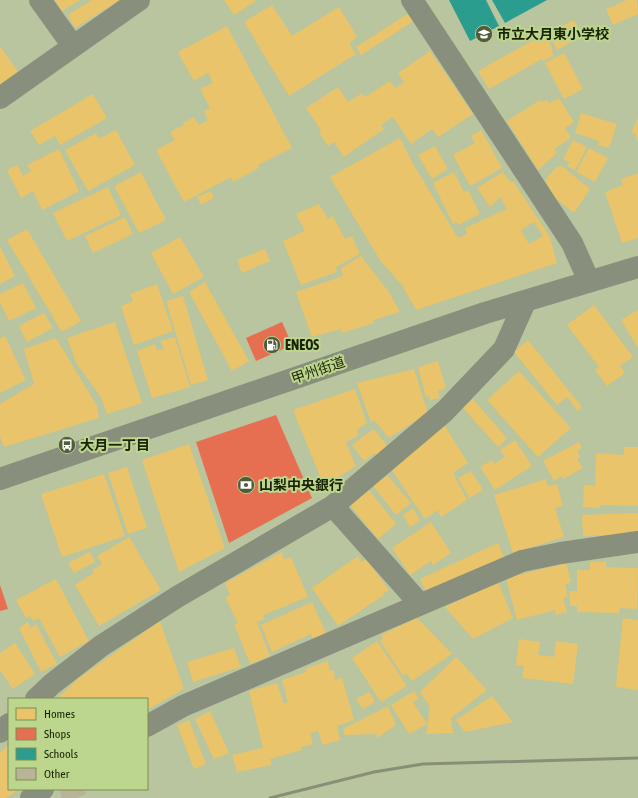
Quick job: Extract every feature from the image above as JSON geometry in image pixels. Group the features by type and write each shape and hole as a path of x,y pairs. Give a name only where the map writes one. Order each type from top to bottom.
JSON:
{"street":[{"path":"40,0 73,46"},
{"path":"0,98 139,0"},
{"path":"412,0 572,244 589,281"},
{"name":"甲州街道","path":"0,479 470,318 638,267"},
{"path":"37,698 52,684 101,646 177,597 333,506 445,411 504,349 525,302"},
{"path":"333,506 420,604"},
{"path":"148,725 183,706 522,561 561,553 638,542"},
{"path":"0,732 8,725"},
{"path":"31,798 42,790"}],"building: Homes":[{"path":"55,0 80,0 62,11"},
{"path":"92,0 120,0 75,28 68,15"},
{"path":"224,0 255,0 256,1 234,15"},
{"path":"627,0 637,0 638,14 613,25 606,9"},
{"path":"272,5 292,36 339,7 357,37 349,43 356,54 289,96 244,22"},
{"path":"409,13 414,21 361,55 356,47"},
{"path":"574,20 583,36 557,50 548,33"},
{"path":"227,26 292,148 258,165 259,168 233,182 231,177 184,202 156,150 175,140 170,132 184,125 183,123 194,117 199,125 208,120 204,111 210,108 200,89 213,83 208,73 194,81 178,52"},
{"path":"544,34 553,49 551,50 554,56 543,61 542,59 489,89 478,71"},
{"path":"0,46 20,75 0,88"},
{"path":"430,51 473,114 438,137 432,129 411,144 393,117 381,125 384,129 344,157 334,142 328,146 319,132 321,130 306,108 338,87 348,102 362,93 365,97 390,81 395,88 404,82 398,73"},
{"path":"564,53 583,89 564,99 545,63"},
{"path":"93,94 107,118 60,145 55,136 39,145 30,131"},
{"path":"559,98 574,122 565,128 571,138 554,149 557,153 538,170 507,121 540,100 542,102 547,100 549,103"},
{"path":"581,113 617,124 609,148 598,145 599,141 575,133"},
{"path":"638,118 637,141 636,134 631,133"},
{"path":"116,130 135,165 88,191 65,150 96,133 99,139"},
{"path":"481,130 502,168 470,186 453,155 475,143 471,136"},
{"path":"400,138 413,164 458,238 467,234 465,228 507,209 500,197 490,207 477,188 503,172 510,182 513,181 550,237 557,263 416,310 401,283 380,260 330,177","holes":["534,222 543,236 529,244 521,230"]},
{"path":"573,140 587,147 575,170 567,166 569,162 563,159"},
{"path":"435,146 448,169 432,179 418,155"},
{"path":"589,148 608,158 595,182 576,172"},
{"path":"59,149 79,191 42,210 33,191 21,198 7,170 17,165 23,176 31,171 27,165"},
{"path":"562,166 590,189 574,213 554,197 545,180 556,167"},
{"path":"141,172 166,220 139,233 114,186"},
{"path":"454,172 464,192 468,190 480,214 458,225 456,222 453,224 433,183"},
{"path":"638,173 638,238 622,243 605,192 623,185 621,179"},
{"path":"108,187 121,215 67,241 53,213"},
{"path":"211,191 214,198 201,205 197,197"},
{"path":"319,204 328,219 333,216 345,239 352,236 360,254 336,267 337,272 301,285 283,241 305,231 296,214"},
{"path":"125,217 133,234 93,253 85,236"},
{"path":"27,229 81,321 62,332 7,240"},
{"path":"180,237 204,277 173,294 151,253"},
{"path":"0,247 15,276 0,284"},
{"path":"265,249 270,261 242,273 237,260"},
{"path":"361,256 389,292 400,312 373,320 374,323 342,333 341,329 312,337 296,292 343,276 341,268"},
{"path":"205,282 249,361 232,371 189,292"},
{"path":"23,283 36,308 9,321 0,303 0,294"},
{"path":"157,284 173,331 134,345 121,306 133,301 130,294"},
{"path":"183,296 208,380 191,385 166,301"},
{"path":"594,305 633,357 620,366 625,373 607,386 595,370 599,367 567,325"},
{"path":"638,310 638,348 621,320"},
{"path":"44,313 53,328 27,342 19,326"},
{"path":"115,322 142,403 107,414 101,397 76,363 67,338"},
{"path":"5,336 26,380 0,393 0,338"},
{"path":"175,337 190,387 152,398 137,351 155,344 157,350 164,349 160,341"},
{"path":"56,338 97,406 99,418 4,447 0,437 0,404 34,384 24,349"},
{"path":"528,340 582,407 578,411 567,397 557,405 514,352"},
{"path":"438,361 446,388 438,391 440,398 430,400 429,396 426,397 418,367"},
{"path":"414,369 428,413 389,438 375,421 371,422 357,383"},
{"path":"519,371 571,428 538,457 487,400"},
{"path":"355,389 367,423 357,430 359,435 346,442 356,466 324,486 293,410"},
{"path":"473,399 507,438 498,447 463,408"},
{"path":"445,426 468,463 453,473 467,500 441,517 438,510 425,519 391,469"},
{"path":"374,429 388,447 377,456 375,453 364,461 352,445"},
{"path":"515,440 532,466 495,490 480,467 492,460 494,464 505,457 500,450"},
{"path":"579,442 582,448 577,451 580,457 577,459 583,468 563,479 561,476 554,481 543,461"},
{"path":"189,444 225,548 179,572 142,460"},
{"path":"624,447 638,447 638,506 600,505 600,508 583,507 584,485 595,486 596,453 624,455"},
{"path":"127,467 147,528 128,534 108,473"},
{"path":"471,471 483,490 469,498 458,478"},
{"path":"104,474 125,536 62,557 41,494"},
{"path":"387,475 411,503 396,515 373,486"},
{"path":"546,479 548,486 557,484 563,506 555,508 564,537 513,553 494,495"},
{"path":"369,490 396,524 378,539 350,505"},
{"path":"413,508 420,521 410,527 403,515"},
{"path":"638,513 638,534 583,536 582,515"},
{"path":"431,522 451,553 433,565 431,561 410,575 392,548"},
{"path":"129,537 161,590 99,626 75,585 94,573 92,570 102,564 97,556"},
{"path":"498,543 504,557 427,593 420,579"},
{"path":"90,552 95,562 74,573 68,563"},
{"path":"282,552 284,559 291,557 308,597 263,615 265,619 257,622 270,656 250,664 234,624 238,623 225,597 230,595 225,583"},
{"path":"358,556 361,562 366,559 389,590 383,594 384,595 338,626 312,588"},
{"path":"590,562 606,562 606,567 638,568 637,609 620,608 619,613 577,612 577,606 570,606 570,591 577,591 577,570 590,570"},
{"path":"566,563 571,582 565,584 568,596 563,598 567,612 556,615 555,610 517,620 506,578"},
{"path":"56,579 89,641 60,657 39,618 33,621 30,616 26,618 16,600"},
{"path":"498,582 513,618 473,639 445,607"},
{"path":"312,602 326,633 313,639 311,634 272,652 261,625"},
{"path":"417,618 452,654 412,681 406,673 403,676 380,641 383,638 381,635"},
{"path":"623,618 638,620 638,690 616,687"},
{"path":"160,621 184,689 148,709 148,698 58,698 79,678"},
{"path":"28,622 31,628 36,624 57,664 41,672 19,628"},
{"path":"519,639 540,642 538,655 554,657 556,641 578,644 573,684 522,678 524,666 516,665"},
{"path":"377,641 407,686 381,702 352,658"},
{"path":"15,643 35,674 13,689 0,670 0,653"},
{"path":"234,648 241,667 193,682 187,662"},
{"path":"456,657 487,690 451,718 453,733 426,734 430,707 420,692"},
{"path":"328,661 330,671 334,670 335,680 342,677 354,720 337,726 340,740 323,745 318,731 310,733 313,744 301,747 302,750 270,759 272,765 237,772 232,755 263,748 249,691 277,683 284,704 288,702 282,680 306,672 305,669"},
{"path":"414,691 419,699 413,702 427,724 409,734 391,705"},
{"path":"369,692 375,702 363,709 356,699"},
{"path":"492,696 513,722 465,732 456,720"},
{"path":"388,706 396,725 377,738 376,734 345,735 343,729"},
{"path":"210,711 229,753 214,759 195,719"},
{"path":"189,720 206,764 194,769 177,725"},
{"path":"8,745 8,790 18,790 6,798 0,798 0,753"}],"building: Shops":[{"path":"282,322 292,345 256,361 246,338"},
{"path":"276,415 312,498 229,543 196,442"},
{"path":"0,585 8,609 0,611"}],"building: Schools":[{"path":"449,0 486,0 499,26 470,41"},
{"path":"492,0 547,0 505,23"}],"building: Other":[{"path":"60,790 84,790 86,794 75,798 59,798 62,796"}],"railway":[{"path":"270,798 374,772 423,764 638,758"}],"place":[{"name":"市立大月東小学校","path":"484,34"},
{"name":"ENEOS","path":"272,345"},
{"name":"大月一丁目","path":"67,445"},
{"name":"山梨中央銀行","path":"246,485"}]}
